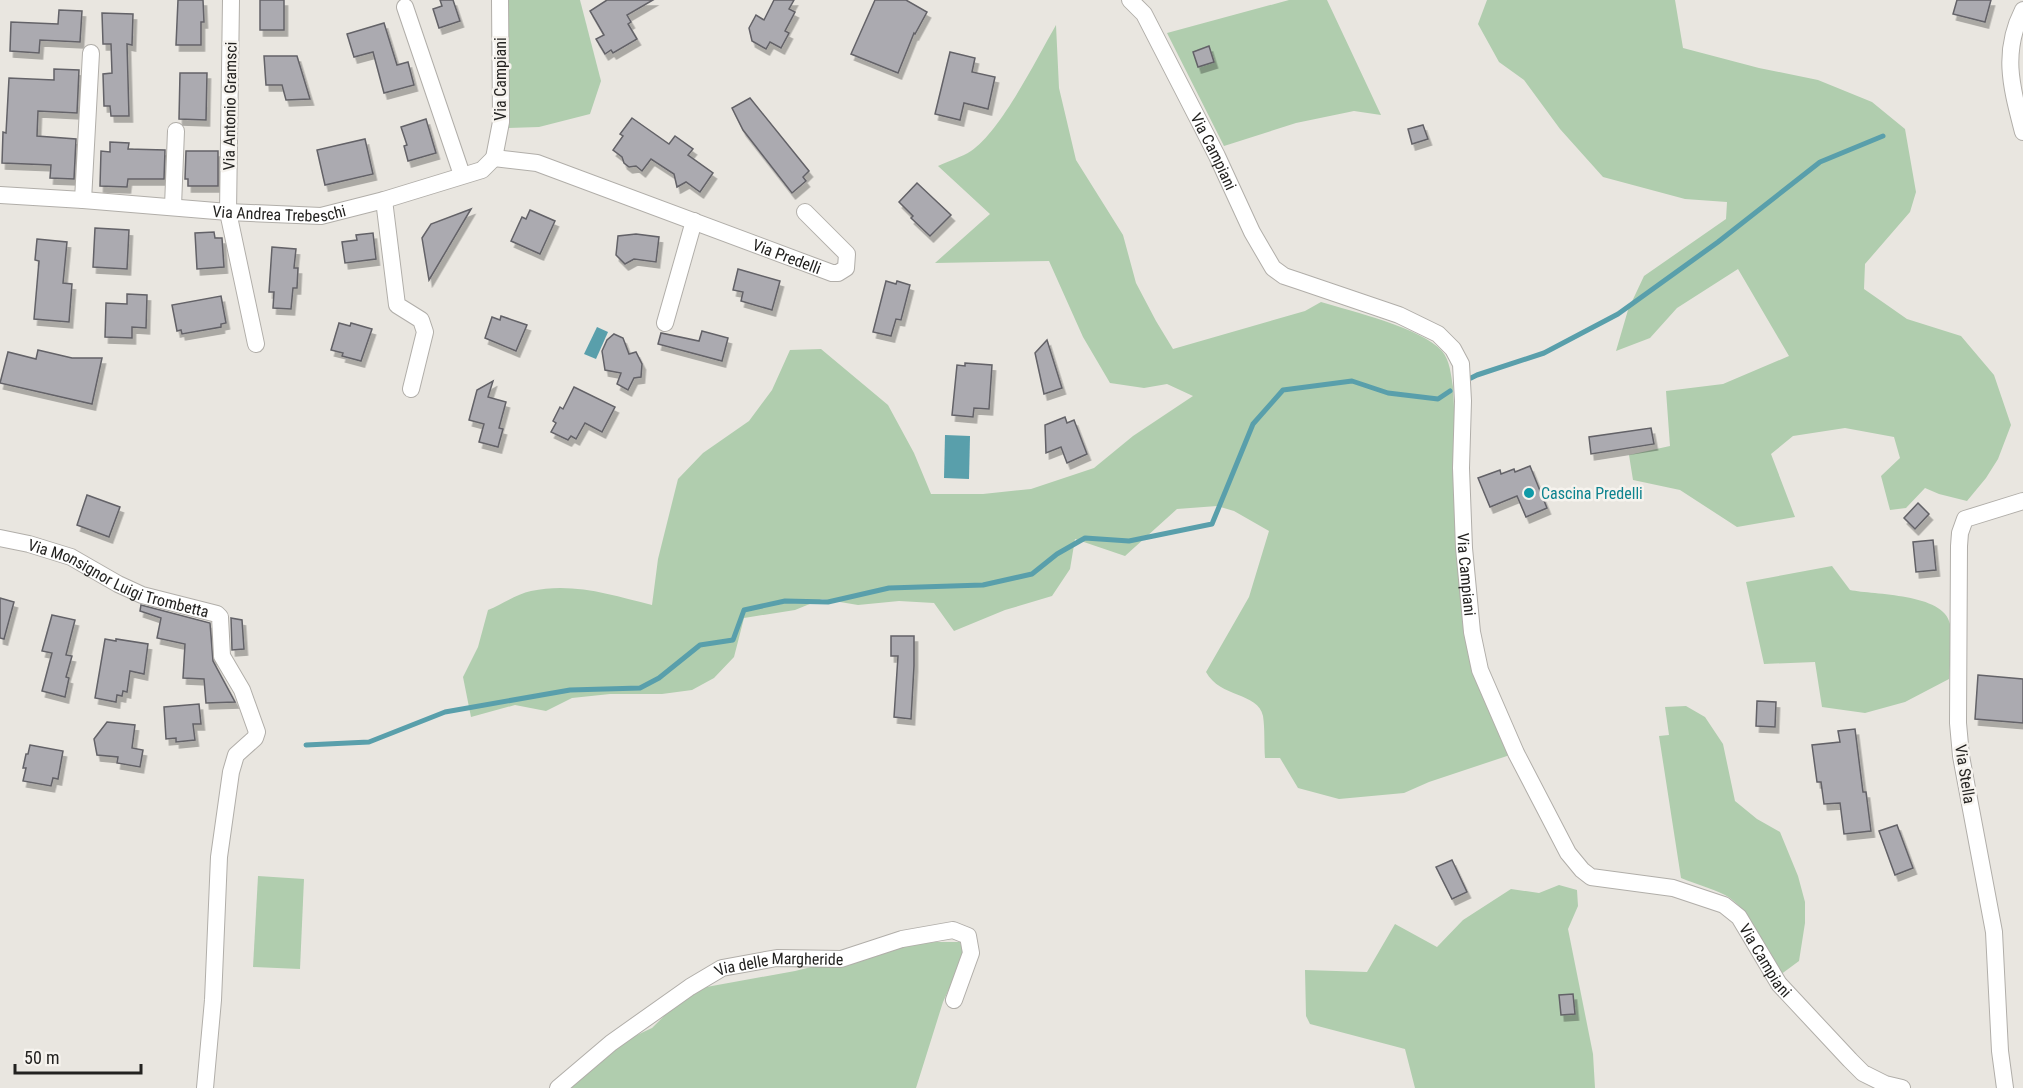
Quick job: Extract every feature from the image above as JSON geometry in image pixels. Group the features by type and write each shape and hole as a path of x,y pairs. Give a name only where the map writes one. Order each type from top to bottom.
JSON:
{"street":[{"name":"Via Antonio Gramsci","path":"231,0 228,212 256,344"},
{"name":"Via Campiani","path":"494,158 501,122 500,0"},
{"name":"Via Campiani","path":"1130,0 1144,14 1217,156 1251,232 1273,268 1284,276 1299,282 1398,315 1438,334 1453,349 1461,364 1464,548 1472,632 1480,670 1516,753 1568,853 1591,877 1673,888 1724,905 1739,917 1779,984 1850,1060 1863,1073 1885,1084 1902,1088"},
{"path":"405,7 462,175"},
{"path":"2023,10 2011,45 2010,59 2010,79 2023,132"},
{"path":"82,200 91,53"},
{"path":"173,206 176,131"},
{"name":"Via Andrea Trebeschi","path":"0,195 173,206 228,212 321,216 384,200 482,170 494,158"},
{"name":"Via Predelli","path":"494,158 537,163 832,273 838,273 846,268 847,254 805,212"},
{"path":"384,200 397,305 421,320 425,332 411,389"},
{"path":"665,324 694,221"},
{"name":"Via Stella","path":"2006,1088 2000,1051 1994,933 1961,756 1959,734 1959,546 1960,532 1965,519 2023,501"},
{"name":"Via Monsignor Luigi Trombetta","path":"0,538 71,557 142,595 218,614 220,617 222,656 242,690 257,732 255,738 236,755 231,772 219,857 213,1000 205,1088"},
{"name":"Via delle Margheride","path":"558,1088 611,1043 690,987 722,968 777,958 841,959 902,939 953,930 968,936 970,953 954,1000"}],"green space":[{"path":"506,0 580,0 601,81 590,114 539,127 507,128"},
{"path":"1289,0 1327,0 1381,115 1354,111 1296,123 1224,146 1167,33"},
{"path":"1487,0 1675,0 1683,48 1759,68 1818,80 1872,102 1905,129 1916,192 1910,212 1865,264 1864,289 1907,319 1961,336 1994,375 2011,425 1998,459 1967,501 1925,488 1906,508 1890,510 1881,476 1900,458 1894,437 1845,428 1793,436 1771,454 1795,517 1737,527 1680,490 1633,480 1629,455 1670,446 1666,391 1723,384 1789,356 1738,269 1677,308 1650,338 1616,351 1628,310 1644,276 1726,219 1727,202 1685,199 1603,177 1560,129 1524,80 1499,62 1478,24"},
{"path":"1056,25 1059,88 1076,160 1123,235 1136,283 1173,349 1305,311 1321,302 1403,328 1432,343 1445,355 1453,387 1465,632 1510,755 1429,782 1404,793 1339,799 1298,788 1280,758 1265,758 1264,721 1260,708 1246,698 1220,686 1206,672 1249,597 1269,531 1234,511 1217,506 1177,509 1125,556 1075,539 1070,569 1052,596 1005,610 954,631 934,603 899,601 858,605 822,599 795,610 744,618 734,657 714,678 692,690 662,694 610,694 572,698 546,711 515,705 471,717 463,677 478,647 488,610 526,592 562,588 592,591 652,605 658,559 678,479 703,453 749,421 772,390 790,350 821,349 888,405 914,453 931,494 983,494 1031,489 1094,468 1133,436 1193,396 1167,384 1144,388 1110,383 1083,337 1049,261 935,263 990,214 938,166 971,151 994,128 1018,93"},
{"path":"1832,566 1850,590 1907,597 1935,606 1945,614 1951,629 1949,679 1905,702 1865,713 1822,707 1815,662 1764,664 1746,582"},
{"path":"1686,706 1705,717 1723,744 1735,801 1757,819 1780,832 1798,876 1805,902 1805,923 1799,961 1780,975 1757,931 1734,901 1725,895 1681,878 1659,736 1669,735 1665,707"},
{"path":"258,876 304,879 300,969 253,967"},
{"path":"1559,885 1577,890 1578,906 1568,929 1593,1054 1595,1088 1415,1088 1405,1049 1310,1024 1306,1016 1305,970 1367,972 1395,924 1437,947 1463,920 1511,889 1539,893"},
{"path":"960,942 964,956 943,1002 916,1088 567,1088 607,1049 652,1028 690,990 795,971 903,944"}],"water":[{"path":"597,327 608,332 596,359 584,354"},
{"path":"945,435 970,436 969,479 944,478"}],"building":[{"path":"178,0 203,0 204,22 201,22 201,45 176,45"},
{"path":"260,0 284,0 284,30 260,30"},
{"path":"440,0 453,0 460,21 439,28 433,9 442,6"},
{"path":"607,0 653,0 627,15 631,22 628,24 637,39 613,53 611,50 605,54 596,39 604,35 590,11"},
{"path":"774,0 794,0 789,9 795,12 785,31 789,33 781,48 770,42 766,49 752,41 749,28 756,15 764,20"},
{"path":"875,0 906,0 927,12 914,33 898,73 851,54"},
{"path":"1957,0 1991,0 1985,22 1953,14"},
{"path":"59,10 82,11 80,42 40,40 39,53 10,51 11,22 58,24"},
{"path":"102,13 133,14 132,45 127,44 129,116 111,116 110,106 104,106 103,74 112,73 111,44 103,44"},
{"path":"384,23 397,65 408,62 414,85 384,93 373,52 354,57 347,34"},
{"path":"1209,46 1214,62 1198,67 1193,52"},
{"path":"950,52 975,58 972,72 995,77 988,109 964,103 960,120 935,114"},
{"path":"264,56 297,56 310,99 286,100 282,85 266,85"},
{"path":"54,69 79,70 77,113 38,111 37,136 76,139 74,179 50,178 51,165 2,163 9,78 54,80"},
{"path":"180,73 207,73 206,120 179,119"},
{"path":"750,98 809,171 803,177 806,181 792,193 743,130 732,108"},
{"path":"632,118 669,144 675,136 693,149 688,155 713,173 700,192 686,182 677,187 674,174 651,159 642,171 636,166 629,167 624,163 622,157 613,150 623,136 620,134"},
{"path":"426,119 436,153 408,161 404,146 407,145 401,127"},
{"path":"1423,125 1428,139 1412,144 1408,129"},
{"path":"365,139 373,174 325,185 317,150"},
{"path":"110,142 129,143 128,149 165,150 164,179 128,179 127,187 100,186 101,151 110,152"},
{"path":"186,151 218,151 218,186 188,186 188,179 185,179"},
{"path":"917,183 951,215 930,236 911,218 913,216 899,202"},
{"path":"471,209 429,280 422,238 431,224"},
{"path":"530,210 555,221 540,254 511,241 522,217 526,219"},
{"path":"95,228 129,230 127,269 93,267"},
{"path":"214,232 215,238 222,238 224,267 197,269 195,233"},
{"path":"373,233 376,259 345,263 342,242 357,240 356,235"},
{"path":"636,234 659,237 656,262 634,259 625,264 616,255 618,236"},
{"path":"37,239 67,242 63,283 72,284 69,322 34,319 39,261 35,260"},
{"path":"272,247 296,249 294,268 298,268 297,288 293,288 291,309 273,308 274,292 269,292"},
{"path":"738,269 780,281 772,310 741,301 743,292 733,290"},
{"path":"886,281 896,284 897,281 910,285 901,320 896,319 891,336 873,332"},
{"path":"127,294 147,295 146,328 132,327 132,338 105,337 106,303 127,304"},
{"path":"221,296 226,323 221,324 221,327 182,334 181,330 177,331 172,305"},
{"path":"501,316 527,325 516,351 485,338 492,317 500,320"},
{"path":"339,323 350,326 351,323 372,329 361,361 342,356 343,353 331,350"},
{"path":"702,331 728,338 722,361 658,344 661,333 699,341"},
{"path":"614,334 623,338 629,354 636,352 642,364 641,377 634,378 628,390 617,384 621,373 605,370 602,351 607,340"},
{"path":"1047,340 1062,388 1044,394 1035,353"},
{"path":"38,350 72,358 102,358 92,404 0,383 8,352 36,359"},
{"path":"965,363 992,365 989,409 974,408 973,417 952,415 957,365 965,366"},
{"path":"493,381 488,397 506,402 499,428 503,429 498,447 479,442 484,424 469,420 477,390"},
{"path":"574,387 615,407 602,432 585,423 576,439 571,436 568,440 551,432 556,423 553,421 560,407 563,409"},
{"path":"1065,417 1067,423 1074,420 1087,454 1067,463 1061,447 1046,453 1045,425"},
{"path":"1651,428 1654,444 1591,454 1589,437"},
{"name":"Cascina Predelli","path":"1530,466 1547,508 1526,517 1517,496 1490,507 1478,478 1500,470 1501,474"},
{"path":"87,495 120,507 109,537 77,525"},
{"path":"1918,503 1929,514 1915,529 1904,518"},
{"path":"1933,540 1936,570 1916,572 1913,542"},
{"path":"0,598 14,602 4,639 0,638"},
{"path":"141,605 210,623 213,661 235,702 206,703 204,679 183,678 185,644 157,638 161,618 140,611"},
{"path":"52,615 75,620 66,655 72,656 66,677 69,678 65,697 42,691 52,653 42,651"},
{"path":"231,618 242,620 244,649 232,650"},
{"path":"891,636 914,636 911,719 894,717 898,656 891,656"},
{"path":"105,639 148,644 144,674 130,671 127,692 123,691 122,696 117,695 116,702 95,698"},
{"path":"1978,675 2023,679 2023,723 1975,719"},
{"path":"1757,701 1776,702 1775,727 1756,726"},
{"path":"199,704 201,724 193,724 195,740 176,742 176,738 166,739 164,707"},
{"path":"107,722 135,725 132,748 143,750 140,767 117,763 118,757 97,755 94,739"},
{"path":"1855,729 1863,792 1866,792 1871,831 1844,834 1840,803 1824,804 1821,782 1817,782 1812,745 1840,742 1838,731"},
{"path":"30,745 63,751 58,779 53,778 51,786 23,781 26,768 23,768"},
{"path":"1897,825 1913,868 1895,875 1879,831"},
{"path":"1452,860 1467,892 1452,899 1436,867"},
{"path":"1573,994 1575,1014 1561,1015 1559,995"}],"waterway":[{"path":"1471,378 1544,353 1618,314 1718,242 1820,162 1883,136"},
{"path":"306,745 369,742 445,712 570,690 640,688 659,678 700,645 733,640 744,610 785,601 828,602 889,588 983,585 1032,574 1057,554 1085,538 1129,541 1212,524 1253,424 1283,390 1352,381 1388,393 1438,399 1450,391"}],"place":[{"name":"Cascina Predelli","path":"1529,493"}]}
